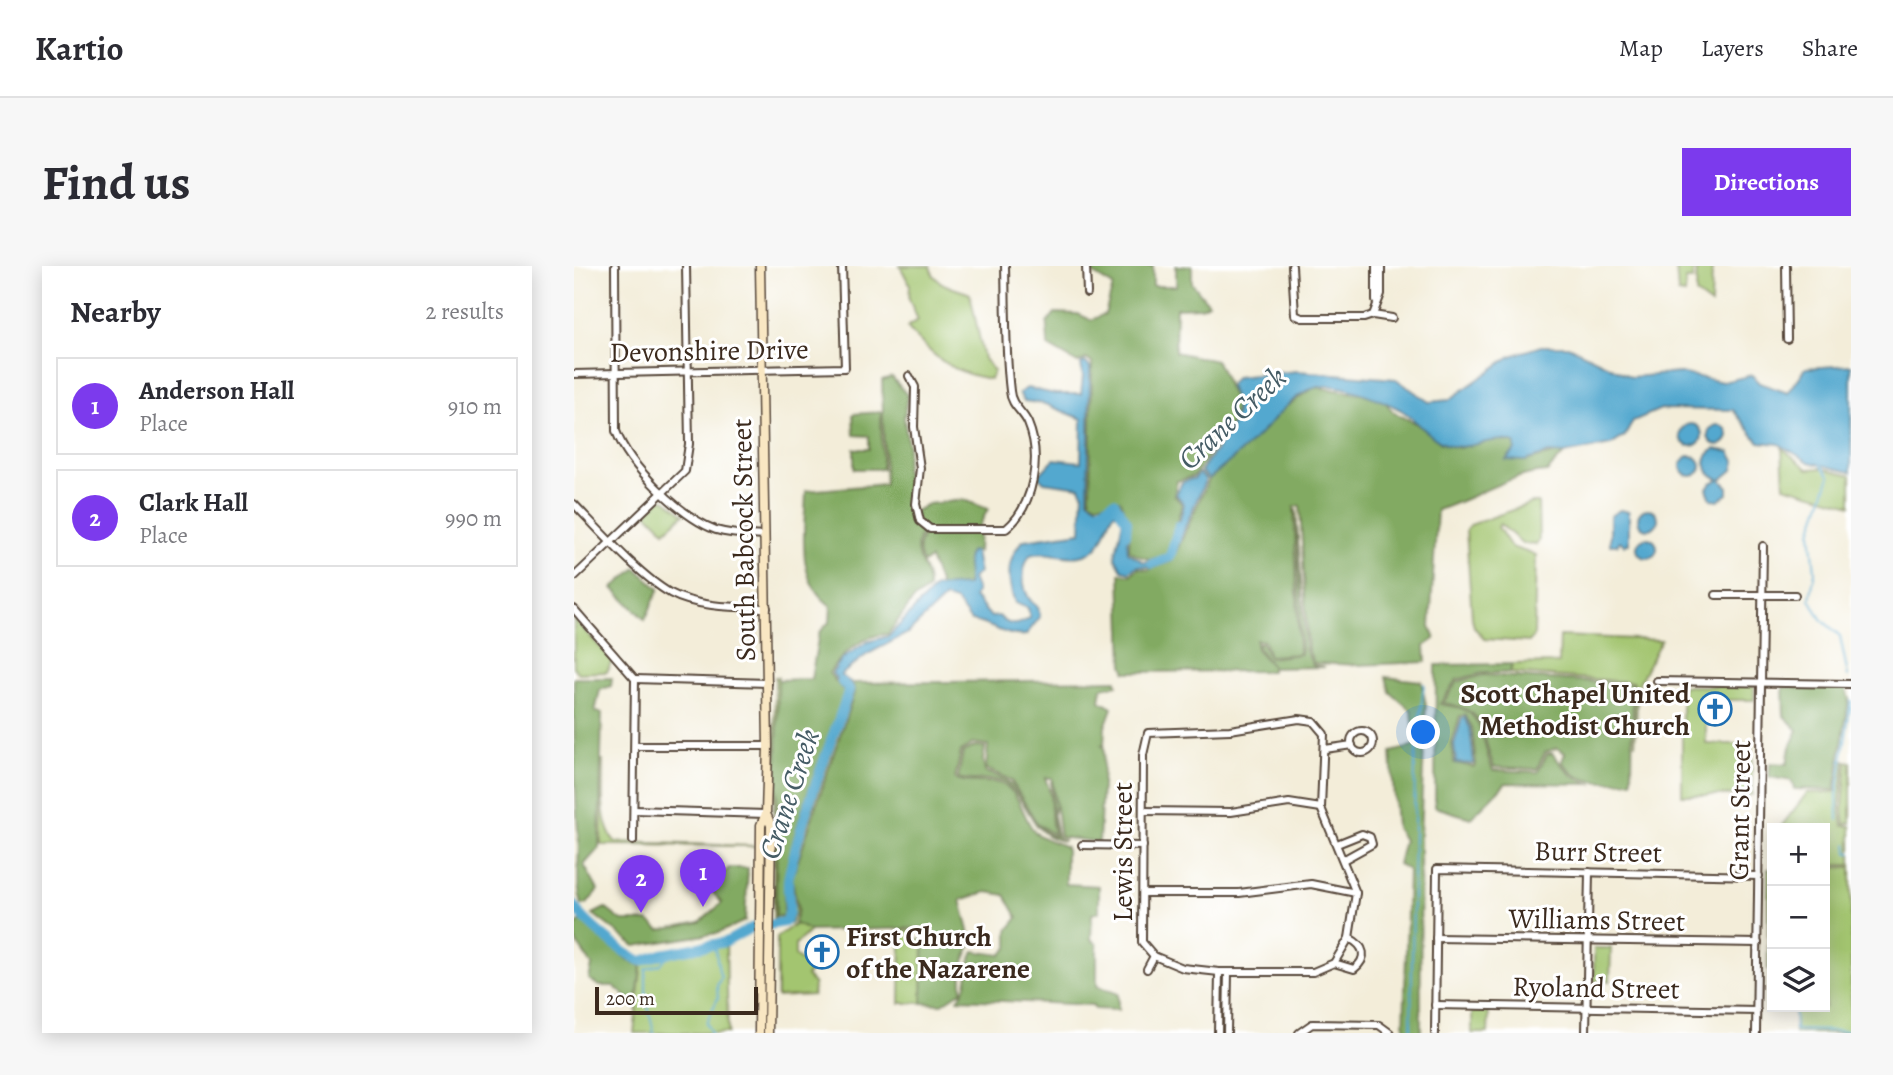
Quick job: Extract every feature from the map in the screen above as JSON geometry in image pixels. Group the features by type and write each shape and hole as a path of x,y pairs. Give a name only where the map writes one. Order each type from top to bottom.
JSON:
{"main road":[{"name":"South Babcock Street","path":"759,1033 760,937 765,914 771,825 766,814 768,683 760,266"},
{"name":"South Babcock Street","path":"765,914 770,935 768,1033"}],"street":[{"path":"615,266 616,431 622,446 663,493 713,529 765,536"},
{"path":"574,577 684,471 688,458 686,266"},
{"name":"Devonshire Drive","path":"574,373 845,368 842,266"},
{"path":"909,376 915,387 914,426 920,468 916,504 920,521 930,529 1006,529 1015,521 1033,480 1034,469 1028,422 1011,401 1005,266"},
{"path":"1086,266 1087,293"},
{"path":"1292,266 1295,315 1302,318 1364,318 1373,315 1392,318"},
{"path":"1373,315 1376,303 1376,266"},
{"path":"1376,303 1381,294 1381,266"},
{"path":"1786,266 1787,339"},
{"path":"574,504 653,581 672,594 696,602 767,608"},
{"name":"Grant Street","path":"1756,1033 1763,546"},
{"path":"1716,595 1795,595"},
{"path":"574,609 635,679 632,841"},
{"path":"635,679 768,683"},
{"path":"1657,681 1851,684"},
{"name":"Lewis Street","path":"1325,749 1324,734 1313,721 1299,719 1230,730 1147,731 1143,755 1142,942 1154,956 1183,968 1219,972 1313,972 1334,963 1354,969 1362,962 1364,954 1361,947 1349,939"},
{"path":"1334,963 1349,939 1356,893 1321,808 1325,749 1352,745"},
{"path":"635,746 768,746"},
{"path":"1143,811 1231,812 1289,803 1321,808"},
{"path":"634,810 766,814"},
{"path":"1337,844 1363,834 1370,837 1372,844 1366,850 1343,860"},
{"path":"1082,845 1143,846"},
{"name":"Burr Street","path":"1436,938 1437,869 1759,876"},
{"path":"1586,1033 1589,872"},
{"path":"1143,893 1239,893 1311,884 1356,893"},
{"path":"1435,1033 1436,938"},
{"name":"Williams Street","path":"1436,938 1758,943"},
{"path":"1147,969 1154,956"},
{"path":"1218,1033 1219,972"},
{"path":"1227,1033 1228,972"},
{"name":"Ryoland Street","path":"1435,1005 1757,1011"},
{"path":"1299,1033 1312,1024 1379,1025 1390,1033"}],"green space":[{"path":"900,266 930,266 940,282 970,294 984,359 994,371 990,379 964,372 943,362 907,327 918,320 909,299 910,285"},
{"path":"1092,266 1153,266 1153,286 1176,286 1176,266 1192,266 1192,283 1208,303 1201,307 1176,308 1175,352 1217,361 1236,404 1233,420 1194,476 1177,481 1174,495 1182,504 1168,555 1157,558 1143,558 1129,550 1130,524 1120,500 1097,504 1090,500 1092,363 1086,359 1078,363 1048,346 1047,323 1055,313 1078,314 1091,320 1105,314 1113,286 1092,273"},
{"path":"1676,266 1693,266 1693,280 1686,280 1685,294 1678,293"},
{"path":"1697,266 1712,266 1711,305 1696,294"},
{"path":"892,377 907,395 904,418 908,445 905,471 914,521 923,529 917,547 928,589 914,599 888,634 870,637 854,646 829,673 845,693 796,832 789,860 784,915 776,917 778,680 811,679 819,633 830,621 831,606 811,583 804,554 806,491 885,484 882,380"},
{"path":"1315,387 1374,396 1386,403 1393,412 1423,427 1441,443 1459,448 1493,439 1516,443 1515,450 1507,459 1525,461 1564,451 1564,454 1547,472 1519,477 1437,510 1430,627 1435,639 1425,646 1426,662 1359,665 1314,663 1308,650 1300,506 1294,507 1299,654 1269,656 1264,641 1256,640 1256,649 1271,665 1271,671 1126,672 1123,665 1120,573 1130,575 1138,568 1148,570 1172,561 1209,479 1284,408"},
{"path":"881,412 882,469 854,469 854,449 869,449 869,436 854,435 853,414"},
{"path":"1782,448 1808,469 1822,468 1851,475 1851,505 1784,486"},
{"path":"665,499 684,514 665,531 647,513 659,500"},
{"path":"964,500 988,509 979,526 978,552 971,551 967,585 941,588 930,559 923,563 919,554 925,529 916,520 915,511 928,504"},
{"path":"1538,503 1539,541 1536,545 1522,543 1500,524 1498,527 1511,547 1536,555 1534,635 1529,642 1484,639 1474,627 1472,618 1466,530 1470,525"},
{"path":"1296,509 1306,651 1313,665 1325,667 1273,668 1258,648 1258,643 1262,643 1269,658 1301,654"},
{"path":"636,568 659,589 645,620 613,588"},
{"path":"574,619 612,660 607,672 578,673 574,667"},
{"path":"1560,636 1661,640 1638,685 1635,745 1634,682 1510,673 1512,664 1559,663"},
{"path":"1512,664 1510,673 1482,673 1456,680 1440,704 1463,709 1476,720 1493,770 1538,772 1547,754 1552,753 1574,777 1594,784 1506,783 1471,818 1435,807 1436,665","holes":["1465,715 1472,727 1476,764 1474,767 1454,763 1452,743 1460,716"]},
{"path":"1483,675 1633,684 1632,781 1603,782 1584,779 1562,761 1565,753 1557,748 1545,752 1537,769 1494,767 1484,733 1476,717 1458,706 1443,703 1457,682"},
{"path":"775,677 778,677 775,920 787,916 788,888 799,831 847,693 851,694 790,878 796,910 791,923 773,924"},
{"path":"1386,677 1421,681 1426,705 1420,836 1421,1033 1404,1033 1408,870 1398,864 1404,840 1396,828 1391,752 1415,746 1412,711 1390,692"},
{"path":"574,678 612,678 611,686 600,690 595,712 602,713 599,848 584,865 598,890 587,904 582,905 578,877"},
{"path":"1116,680 1117,685 1102,688 1100,701 1112,708 1105,727 1104,745 1101,745 1104,748 1099,842 1060,837 1052,778 1045,778 1054,835 1037,823 1011,780 986,769 988,745 974,743 961,751 955,779 995,783 1007,787 1017,798 1036,833 1066,847 1066,884 1099,886 1099,912 1092,914 1091,939 1097,944 1097,986 1118,994 1118,1010 1095,1009 1092,1005 958,999 965,988 974,951 1001,955 1008,948 1008,930 1018,918 1005,895 987,892 961,900 972,942 962,967 962,991 942,1004 922,1003 924,928 810,931 796,924 793,926 798,910 792,879 854,693 853,683"},
{"path":"1682,686 1754,686 1754,700 1706,700 1706,744 1752,744 1752,795 1682,795"},
{"path":"1783,687 1845,687 1849,699 1835,790 1794,789 1792,781 1769,777 1770,763 1787,764 1790,747 1798,730 1784,716"},
{"path":"975,746 985,747 985,772 1011,784 1040,827 1054,837 1056,835 1052,819 1051,780 1055,805 1053,815 1058,839 1065,841 1054,839 1038,828 1017,795 1004,783 958,778 963,752"},
{"path":"603,759 604,815 616,842 755,846 601,845"},
{"path":"1842,760 1845,760 1840,806 1843,826 1851,826 1851,865 1830,865 1830,823 1784,823 1807,793 1836,792"},
{"path":"1847,761 1851,762 1851,823 1845,824 1843,807"},
{"path":"1851,867 1851,1033 1795,1033 1794,1012 1830,1012 1830,868"},
{"path":"729,868 748,868 745,921 718,933 635,946 593,914 605,908 622,921 648,921 660,930 700,922 722,903 709,888"},
{"path":"583,920 629,961 641,965 636,1006 614,986 599,986 589,979 592,965 574,939 574,926"},
{"path":"796,923 810,931 795,945 795,956 812,970 806,976 814,984 813,995 777,997 777,937"},
{"path":"901,930 912,931 912,939 923,940 922,1003 900,1003"},
{"path":"726,942 728,1033 634,1033 642,961 662,954"},
{"path":"1594,948 1611,948 1610,981 1594,981"},
{"path":"1472,1012 1489,1012 1488,1033 1472,1033"}],"water":[{"path":"1541,346 1568,346 1631,377 1679,373 1723,382 1752,375 1759,383 1788,393 1806,368 1851,365 1851,472 1809,462 1779,444 1759,442 1733,410 1661,409 1633,421 1625,436 1611,445 1564,454 1549,453 1525,461 1506,460 1515,450 1515,443 1497,440 1470,446 1452,446 1437,440 1392,406 1358,392 1323,386 1306,392 1291,402 1255,439 1209,479 1201,471 1230,431 1234,421 1236,411 1229,386 1236,377 1297,371 1396,379 1429,402 1449,400 1511,356"},
{"path":"1085,362 1090,367 1088,500 1101,508 1118,503 1124,515 1114,513 1100,543 1090,553 1082,556 1038,553 1030,555 1024,575 1025,590 1032,603 1038,607 1040,617 1026,635 1012,634 971,621 956,601 945,598 908,633 866,655 841,675 851,683 852,693 847,693 832,673 842,659 867,642 889,636 935,587 967,585 967,559 971,551 975,552 979,573 972,578 977,591 974,597 991,617 999,616 1014,624 1030,618 1028,608 1015,603 1010,586 1011,562 1024,540 1081,532 1083,493 1080,487 1044,482 1038,476 1054,459 1081,462 1082,419 1045,404 1024,401 1019,393 1027,388 1055,394 1081,394 1081,364"},
{"path":"1691,424 1699,427 1702,435 1699,443 1691,446 1683,443 1680,435 1683,427"},
{"path":"1718,425 1725,428 1728,435 1725,442 1718,445 1711,442 1708,435 1711,428"},
{"path":"1715,449 1730,452 1735,461 1733,470 1721,480 1728,487 1728,494 1718,501 1711,499 1707,489 1719,479 1710,473 1705,465 1707,456"},
{"path":"1687,456 1695,456 1701,466 1695,476 1687,476 1681,470 1681,462"},
{"path":"1199,473 1206,479 1171,559 1148,567 1137,566 1129,572 1122,570 1115,557 1124,515 1128,552 1144,562 1170,557 1184,504 1176,494 1182,482 1195,478"},
{"path":"1648,509 1655,512 1658,519 1655,526 1648,529 1641,526 1638,519 1641,512"},
{"path":"1620,510 1629,512 1629,544 1624,545 1620,541 1617,545 1610,545 1610,516"},
{"path":"1643,538 1651,538 1657,548 1651,558 1643,558 1637,552 1637,544"},
{"path":"1465,717 1470,728 1474,764 1456,763 1454,744 1462,718"}],"waterway":[{"path":"1821,465 1830,476 1811,532 1815,572 1810,599 1821,619 1840,636 1848,676"},
{"name":"Crane Creek","path":"1101,510 1114,502 1127,521 1126,534"},
{"name":"Crane Creek","path":"1152,564 1170,557 1179,526"},
{"name":"Crane Creek","path":"574,905 605,937 642,961 662,954 726,942 751,928 785,922 789,911 788,881 795,851 849,690 842,682"},
{"path":"1411,1033 1415,762 1424,684"},
{"path":"1838,820 1837,796 1851,701"},
{"path":"1847,844 1848,853 1851,853"},
{"path":"711,1033 706,1023 718,998 717,986 721,977 712,945"},
{"path":"654,1033 646,997 646,969 661,964 669,953"},
{"path":"1794,1012 1795,1030 1851,1031"}],"place":[{"name":"Scott Chapel United Methodist Church","path":"1715,709"},
{"name":"Anderson Hall","path":"703,907"},
{"name":"Clark Hall","path":"641,913"},
{"name":"First Church of the Nazarene","path":"822,952"}]}
